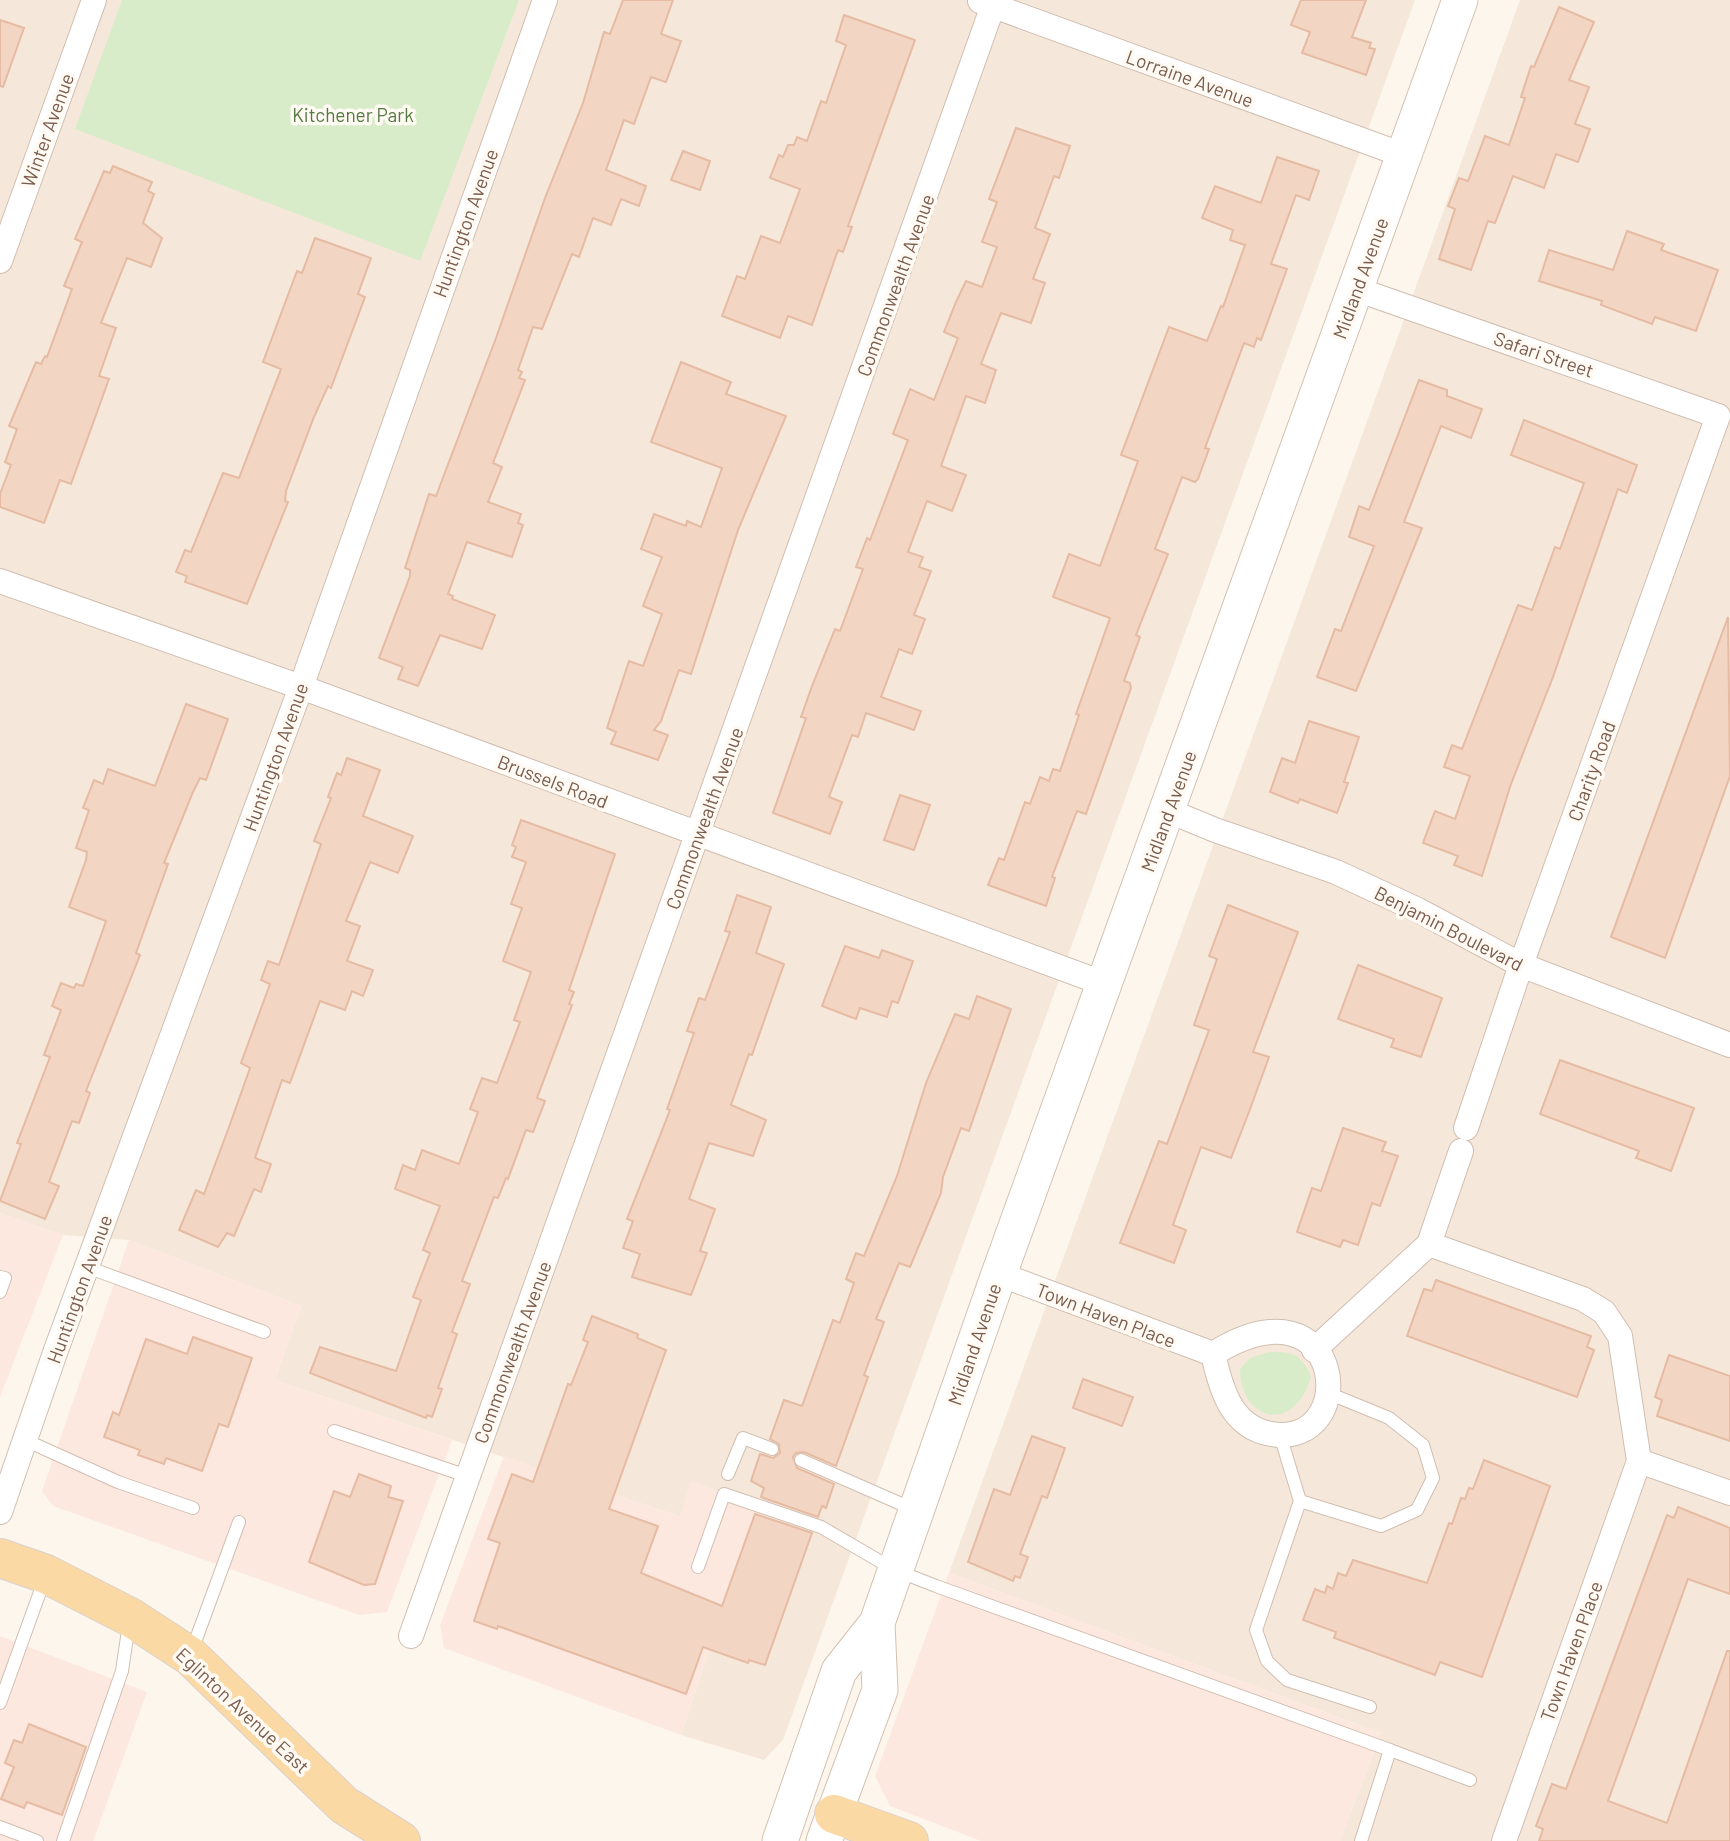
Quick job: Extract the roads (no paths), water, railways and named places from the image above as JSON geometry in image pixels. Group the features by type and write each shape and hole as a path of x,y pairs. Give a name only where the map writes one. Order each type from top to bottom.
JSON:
{"main road":[{"name":"Midland Avenue","path":"780,1841 839,1671 877,1623 999,1274 1169,811 1460,0"},
{"name":"Eglinton Avenue East","path":"0,1558 46,1574 130,1617 190,1656 344,1805 401,1841"},
{"name":"Midland Avenue","path":"829,1827 880,1690 877,1623"},
{"path":"829,1827 909,1841"}],"street":[{"name":"Winter Avenue","path":"0,261 94,0"},
{"name":"Huntington Avenue","path":"0,1512 87,1267 301,687 545,0"},
{"name":"Lorraine Avenue","path":"989,2 1404,155"},
{"name":"Commonwealth Avenue","path":"411,1636 699,836 989,2"},
{"name":"Safari Street","path":"1356,289 1724,412"},
{"name":"Charity Road","path":"1429,1244 1521,965 1724,412"},
{"name":"Brussels Road","path":"0,582 301,687 1105,984"},
{"name":"Benjamin Boulevard","path":"1169,811 1336,872 1418,910 1521,965 1730,1045"},
{"name":"Town Haven Place","path":"1429,1244 1583,1299 1604,1312 1620,1336 1639,1461 1504,1841"},
{"path":"1314,1350 1429,1244"},
{"name":"Town Haven Place","path":"999,1274 1213,1354"},
{"path":"1275,1329 1305,1340 1314,1350 1324,1359 1328,1372 1328,1394 1314,1423 1290,1435 1280,1435 1258,1432 1243,1422 1230,1406 1213,1354 1231,1342 1275,1329"},
{"path":"1639,1461 1730,1493"}],"lane":[{"path":"87,1267 264,1332"},
{"path":"0,1277 5,1278 0,1293"},
{"path":"1300,1501 1381,1526 1417,1510 1433,1478 1423,1445 1415,1438 1389,1418 1328,1394"},
{"path":"334,1431 467,1476"},
{"path":"1280,1435 1300,1501 1256,1630 1267,1661 1287,1680 1370,1707"},
{"path":"728,1475 743,1438 772,1449"},
{"path":"25,1440 118,1482 193,1508"},
{"path":"801,1460 915,1511"},
{"path":"698,1567 724,1494 821,1527 895,1570 1470,1780"},
{"path":"190,1656 239,1522"},
{"path":"0,1703 46,1574"},
{"path":"63,1841 122,1671 130,1617"},
{"path":"1361,1841 1390,1750"},
{"path":"0,1827 37,1841"}],"park label":[{"name":"Kitchener Park","path":"353,114"}]}
